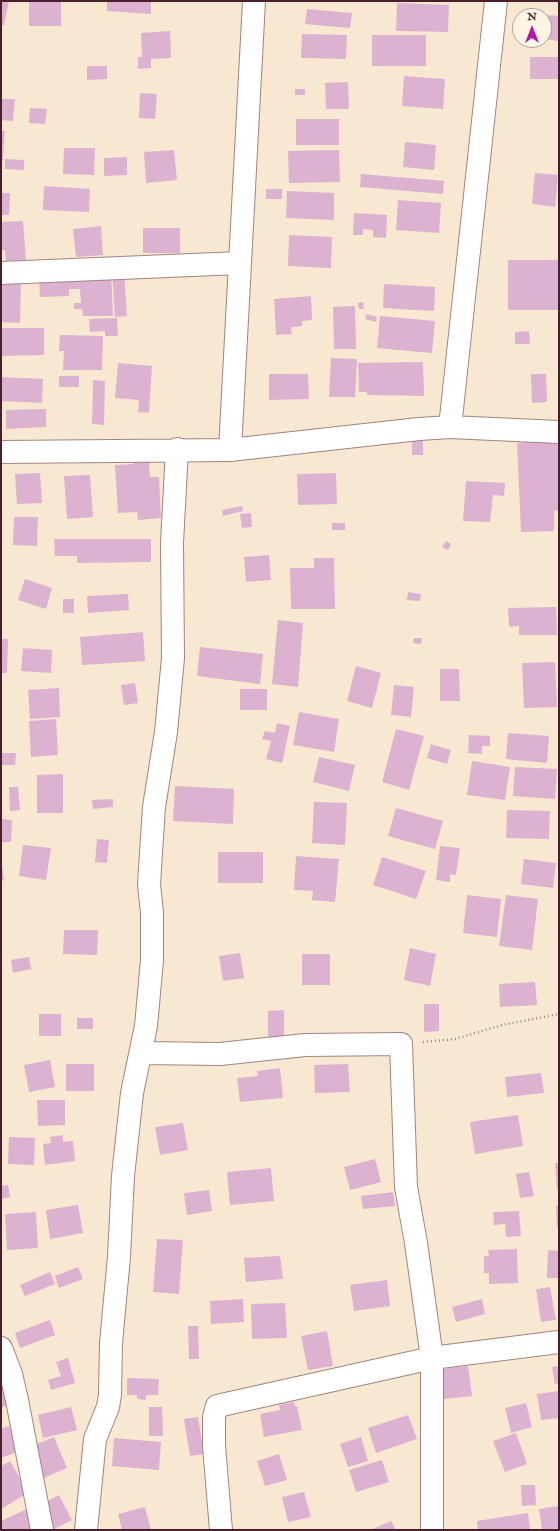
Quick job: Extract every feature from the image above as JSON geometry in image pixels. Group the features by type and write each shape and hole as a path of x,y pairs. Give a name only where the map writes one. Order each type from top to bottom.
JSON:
{"street":[{"path":"230,450 254,1"},
{"path":"450,428 496,1"},
{"path":"1,273 240,263"},
{"path":"1,452 177,449 230,450 420,429 450,428 559,432"},
{"path":"86,1530 95,1438 108,1407 110,1395 111,1343 120,1257 123,1176 132,1093 142,1053 146,1026 152,960 152,914 149,884 154,807 166,732 173,658 172,543 177,449"},
{"path":"142,1053 220,1054 305,1045 401,1044 406,1187 416,1243 432,1358 432,1530"},
{"path":"221,1530 214,1446 214,1417 217,1406 432,1358 559,1342"},
{"path":"1,1348 11,1374 17,1400 42,1530"}],"path":[{"path":"401,1044 455,1039 502,1025 559,1014"}],"building":[{"path":"1,1 9,1 4,25 1,25"},
{"path":"29,1 61,1 61,26 29,26"},
{"path":"107,1 151,1 151,14 107,11"},
{"path":"397,3 449,5 448,32 396,31"},
{"path":"307,9 352,13 350,28 305,24"},
{"path":"552,15 559,16 559,41 552,40"},
{"path":"170,31 171,58 151,59 151,68 138,69 138,57 142,57 141,33"},
{"path":"302,34 347,35 346,59 301,58"},
{"path":"372,35 426,35 426,66 372,66"},
{"path":"530,57 559,57 559,79 530,79"},
{"path":"87,66 107,66 107,79 87,80"},
{"path":"404,76 445,79 443,109 402,106"},
{"path":"348,82 349,109 326,109 325,83"},
{"path":"295,89 305,89 305,95 295,95"},
{"path":"140,93 157,94 155,119 139,118"},
{"path":"1,99 15,99 13,121 1,120"},
{"path":"30,108 47,109 45,124 29,123"},
{"path":"296,119 339,119 339,145 296,145"},
{"path":"1,131 5,131 2,167 1,167"},
{"path":"405,142 436,145 434,170 403,167"},
{"path":"64,148 95,148 94,175 63,174"},
{"path":"174,150 177,180 146,183 144,152"},
{"path":"339,150 340,182 289,183 288,151"},
{"path":"127,157 127,175 104,176 104,158"},
{"path":"5,159 24,160 24,170 5,169"},
{"path":"535,173 558,175 555,207 532,204"},
{"path":"361,174 444,181 443,194 360,187"},
{"path":"44,186 90,189 89,212 43,210"},
{"path":"266,189 282,189 282,199 266,199"},
{"path":"287,191 334,193 334,220 286,218"},
{"path":"1,193 10,193 9,215 1,215"},
{"path":"398,200 441,203 439,233 396,230"},
{"path":"354,213 387,215 386,238 373,237 373,230 363,229 363,235 353,235"},
{"path":"23,221 26,260 6,261 5,250 1,250 1,222"},
{"path":"101,226 103,255 76,257 73,229"},
{"path":"143,228 180,228 180,253 143,253"},
{"path":"289,235 332,237 331,268 288,266"},
{"path":"508,260 559,260 559,310 508,310"},
{"path":"111,270 113,316 83,316 82,309 74,309 74,303 81,303 80,289 69,289 69,296 40,297 39,280"},
{"path":"112,272 124,272 127,316 115,317"},
{"path":"1,275 21,276 20,323 1,322"},
{"path":"384,284 435,287 434,311 383,308"},
{"path":"311,296 312,320 302,321 302,326 291,327 292,334 276,335 274,299"},
{"path":"363,302 364,309 359,309 358,303"},
{"path":"355,306 356,349 334,349 333,307"},
{"path":"367,314 377,317 376,322 365,319"},
{"path":"380,316 435,321 432,353 377,348"},
{"path":"117,318 118,336 105,336 105,331 90,332 89,319"},
{"path":"1,328 44,328 44,355 1,356"},
{"path":"529,331 530,344 515,344 515,332"},
{"path":"60,335 103,336 102,370 63,370 64,351 59,351"},
{"path":"331,358 357,359 355,397 329,397"},
{"path":"423,362 424,396 367,395 367,392 359,392 358,363"},
{"path":"118,363 152,366 149,413 138,412 139,400 115,398"},
{"path":"269,374 308,374 309,399 269,400"},
{"path":"531,374 546,374 547,402 532,403"},
{"path":"59,376 79,376 79,387 59,387"},
{"path":"1,377 43,379 42,403 1,401"},
{"path":"93,380 105,381 104,425 92,424"},
{"path":"46,409 46,427 6,429 6,410"},
{"path":"412,436 423,436 423,455 412,455"},
{"path":"559,441 559,510 554,511 554,531 521,532 517,443"},
{"path":"149,458 150,477 159,477 161,518 138,520 137,512 118,513 115,465 134,464 134,459"},
{"path":"40,473 42,503 17,504 15,474"},
{"path":"336,473 337,504 298,505 297,474"},
{"path":"90,475 93,517 67,519 64,476"},
{"path":"466,481 505,483 504,496 493,495 490,522 463,521"},
{"path":"242,506 243,511 223,516 222,510"},
{"path":"251,513 252,527 242,528 240,514"},
{"path":"14,517 38,517 37,546 13,545"},
{"path":"332,523 345,523 345,530 332,530"},
{"path":"54,539 151,539 151,562 77,563 77,556 55,556"},
{"path":"446,541 451,544 448,550 442,547"},
{"path":"269,555 271,580 246,582 244,557"},
{"path":"314,558 334,558 335,609 291,609 290,568 314,568"},
{"path":"25,579 52,588 46,609 18,600"},
{"path":"408,592 421,594 420,601 407,600"},
{"path":"128,594 129,610 88,613 87,596"},
{"path":"63,599 74,599 74,613 63,613"},
{"path":"556,607 557,635 519,635 519,626 509,627 508,608"},
{"path":"278,620 303,623 298,687 272,684"},
{"path":"143,632 145,661 82,665 80,637"},
{"path":"414,638 422,638 421,644 413,643"},
{"path":"1,639 8,639 7,673 1,673"},
{"path":"200,647 263,654 260,684 197,676"},
{"path":"23,648 52,650 51,673 21,671"},
{"path":"555,662 557,707 524,708 522,663"},
{"path":"356,666 381,673 372,708 347,701"},
{"path":"440,669 459,669 460,701 440,701"},
{"path":"135,683 138,703 124,705 121,685"},
{"path":"394,685 414,687 411,717 391,715"},
{"path":"59,688 60,717 30,719 28,690"},
{"path":"240,689 267,689 267,710 240,710"},
{"path":"299,712 339,719 334,752 293,745"},
{"path":"56,719 58,755 31,757 29,721"},
{"path":"277,723 290,726 282,763 266,759 271,741 262,739 265,731 275,733"},
{"path":"396,729 424,736 409,790 382,782"},
{"path":"508,733 549,736 547,763 506,759"},
{"path":"469,735 490,736 490,746 482,746 482,754 468,753"},
{"path":"431,744 451,750 447,764 427,758"},
{"path":"1,753 16,753 15,765 1,765"},
{"path":"319,757 355,765 349,791 313,782"},
{"path":"472,761 510,767 505,800 467,795"},
{"path":"515,767 557,769 555,799 513,796"},
{"path":"63,774 63,813 37,813 37,775"},
{"path":"175,786 234,789 233,824 173,821"},
{"path":"9,787 18,787 20,810 10,811"},
{"path":"113,799 113,807 93,809 92,800"},
{"path":"314,802 347,803 345,845 312,843"},
{"path":"396,808 443,821 435,849 388,836"},
{"path":"507,810 550,811 549,839 506,838"},
{"path":"1,819 12,820 11,842 1,842"},
{"path":"97,839 109,840 107,863 95,862"},
{"path":"23,845 51,848 46,880 19,876"},
{"path":"440,846 460,848 456,875 450,874 450,882 436,880"},
{"path":"218,852 263,852 263,883 218,883"},
{"path":"296,856 339,859 335,902 312,900 313,891 294,890"},
{"path":"1,857 4,880 1,881"},
{"path":"382,857 426,871 416,899 373,885"},
{"path":"524,859 556,863 553,888 521,884"},
{"path":"467,895 501,899 497,937 463,933"},
{"path":"506,895 538,899 532,950 499,946"},
{"path":"64,930 98,930 97,955 63,954"},
{"path":"410,948 436,954 430,986 404,980"},
{"path":"240,953 244,978 223,981 219,956"},
{"path":"302,954 330,954 330,985 302,985"},
{"path":"29,957 31,969 13,973 11,960"},
{"path":"535,982 537,1005 500,1007 499,984"},
{"path":"424,1004 439,1004 439,1031 424,1032"},
{"path":"284,1010 284,1037 268,1037 268,1011"},
{"path":"39,1014 61,1014 61,1036 39,1036"},
{"path":"77,1018 93,1018 93,1029 77,1029"},
{"path":"50,1060 55,1087 29,1092 24,1065"},
{"path":"66,1064 94,1064 94,1091 66,1091"},
{"path":"348,1064 350,1092 315,1093 314,1065"},
{"path":"280,1068 283,1098 240,1102 237,1078 258,1076 257,1071"},
{"path":"541,1073 544,1093 507,1097 505,1077"},
{"path":"37,1100 65,1100 65,1125 38,1126"},
{"path":"518,1115 523,1146 475,1154 470,1122"},
{"path":"183,1123 188,1150 160,1155 155,1127"},
{"path":"63,1135 63,1142 73,1141 75,1161 45,1165 43,1144 51,1143 50,1137"},
{"path":"9,1137 35,1138 34,1165 8,1164"},
{"path":"375,1159 381,1182 350,1190 344,1167"},
{"path":"555,1163 559,1163 559,1189 557,1189"},
{"path":"271,1168 274,1201 230,1205 227,1172"},
{"path":"529,1172 534,1196 520,1198 516,1174"},
{"path":"8,1185 10,1197 1,1199 1,1186"},
{"path":"209,1190 212,1211 187,1215 184,1193"},
{"path":"393,1192 395,1206 363,1209 361,1196"},
{"path":"78,1205 83,1233 50,1239 46,1210"},
{"path":"556,1206 559,1206 559,1227 557,1228"},
{"path":"519,1211 521,1236 506,1237 505,1224 494,1225 493,1212"},
{"path":"36,1212 38,1248 7,1250 5,1214"},
{"path":"157,1239 183,1240 179,1294 153,1292"},
{"path":"517,1249 518,1283 489,1284 489,1273 484,1273 484,1256 489,1256 488,1250"},
{"path":"548,1250 559,1251 559,1278 547,1278"},
{"path":"280,1256 283,1279 246,1282 244,1258"},
{"path":"78,1267 83,1279 59,1288 55,1276"},
{"path":"50,1272 55,1284 25,1296 20,1285"},
{"path":"387,1280 390,1306 354,1311 350,1285"},
{"path":"550,1287 556,1320 541,1322 536,1289"},
{"path":"243,1299 244,1322 211,1324 210,1301"},
{"path":"482,1299 485,1314 456,1322 452,1307"},
{"path":"285,1303 287,1338 252,1339 251,1304"},
{"path":"50,1320 55,1335 20,1348 15,1333"},
{"path":"188,1326 198,1326 199,1359 189,1359"},
{"path":"327,1331 333,1366 308,1370 301,1336"},
{"path":"68,1358 75,1383 51,1390 48,1380 61,1376 56,1362"},
{"path":"468,1366 472,1396 444,1399 440,1369"},
{"path":"559,1366 559,1383 555,1384 552,1367"},
{"path":"127,1378 159,1379 158,1395 146,1395 146,1400 137,1399 137,1395 127,1395"},
{"path":"7,1380 16,1401 1,1408 1,1382"},
{"path":"559,1391 559,1418 541,1420 537,1394"},
{"path":"294,1402 295,1406 297,1406 302,1430 264,1437 260,1414 280,1410 279,1405"},
{"path":"526,1403 532,1427 511,1433 505,1408"},
{"path":"71,1407 77,1430 43,1438 38,1415"},
{"path":"149,1407 162,1407 163,1436 149,1436"},
{"path":"408,1415 417,1439 376,1453 368,1428"},
{"path":"198,1417 204,1454 190,1456 184,1419"},
{"path":"9,1426 19,1451 1,1458 1,1429"},
{"path":"516,1433 527,1464 505,1472 493,1441"},
{"path":"54,1437 67,1468 44,1478 30,1447"},
{"path":"361,1437 368,1461 348,1467 340,1444"},
{"path":"114,1438 161,1442 159,1470 112,1466"},
{"path":"279,1454 287,1480 265,1486 257,1461"},
{"path":"382,1460 389,1482 356,1492 349,1470"},
{"path":"10,1461 28,1493 1,1509 1,1466"},
{"path":"521,1485 535,1485 536,1505 522,1506"},
{"path":"304,1492 311,1517 288,1522 282,1497"},
{"path":"59,1495 72,1520 52,1530 38,1506"},
{"path":"559,1506 559,1530 542,1530 539,1509"},
{"path":"145,1507 151,1530 122,1530 118,1514"},
{"path":"29,1508 39,1530 1,1530 1,1521"},
{"path":"528,1513 530,1530 478,1530 477,1521"},
{"path":"391,1521 396,1530 370,1530"}]}
